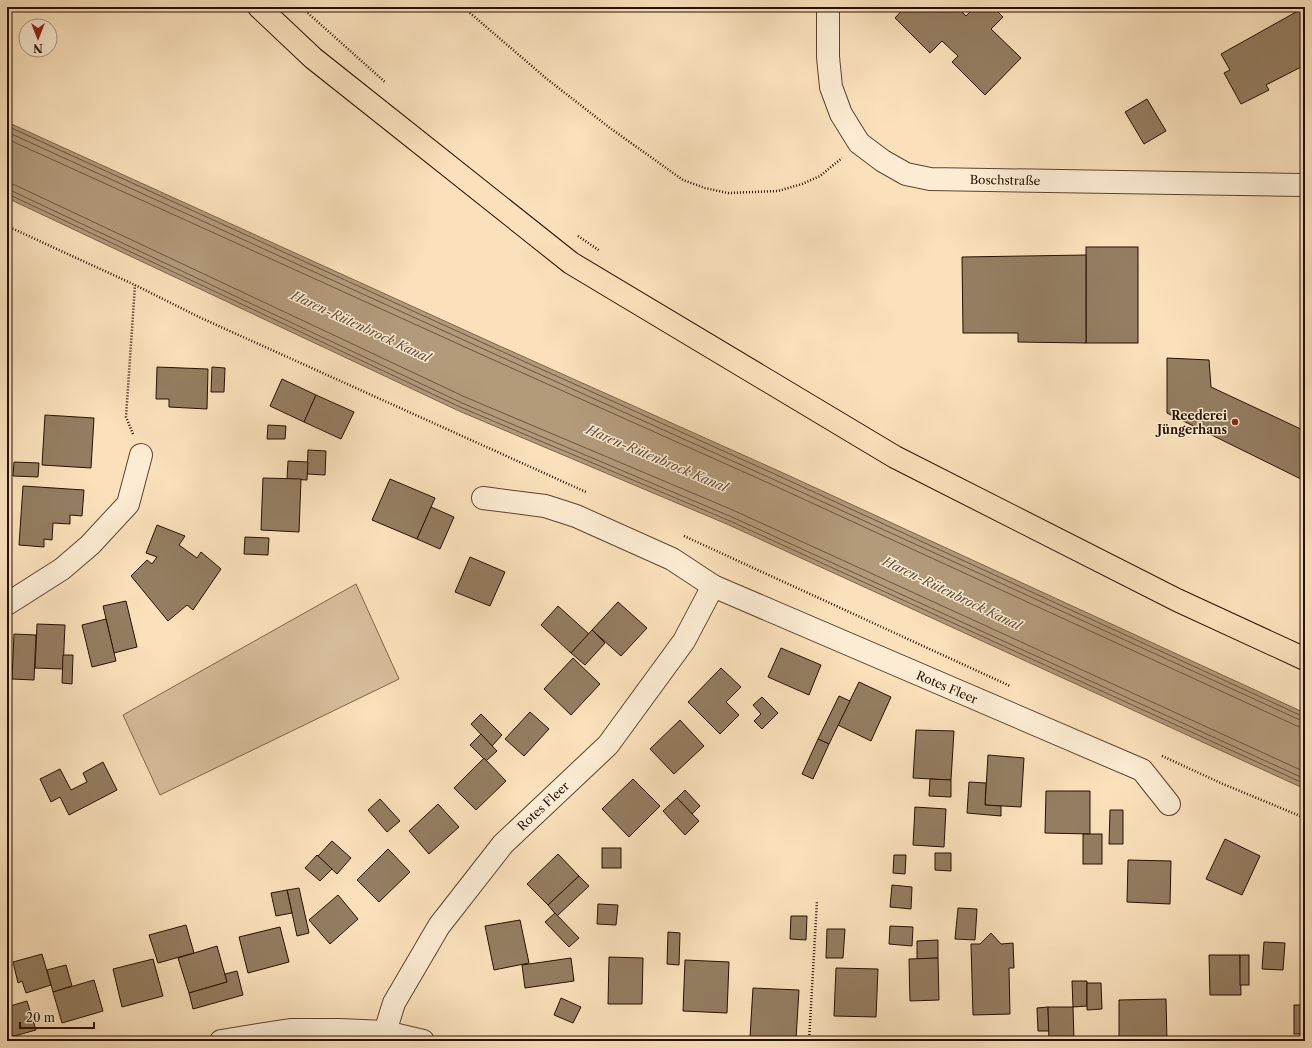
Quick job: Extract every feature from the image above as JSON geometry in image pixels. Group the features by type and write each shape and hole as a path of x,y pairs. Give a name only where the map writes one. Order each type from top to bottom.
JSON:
{"main road":[{"path":"259,7 313,58 571,263 894,457 1177,600 1305,659"}],"street":[{"name":"Boschstraße","path":"828,7 828,57 831,87 841,114 859,143 883,161 906,174 930,179 1305,185"},
{"path":"7,604 62,569 90,545 128,504 141,455"},
{"name":"Rotes Fleer","path":"483,498 545,506 576,516 672,559 713,586 1142,770 1169,804"},
{"name":"Rotes Fleer","path":"385,1032 394,1003 439,926 503,844 608,745 684,641 713,586"},
{"path":"221,1041 290,1030 385,1032 423,1041"}],"path":[{"path":"301,7 389,86"},
{"path":"463,7 547,79 610,128 683,180 705,188 728,193 754,193 778,191 802,184 820,176 859,143"},
{"path":"577,235 602,252"},
{"path":"135,285 126,417 141,455"},
{"path":"809,1041 817,901"}],"shaded area":[{"path":"356,584 399,679 160,795 123,715"}],"water":[{"name":"Haren-Rütenbrock Kanal","path":"7,122 781,472 1305,713 1305,789 729,525 459,411 7,198"}],"building":[{"path":"905,7 957,7 966,16 975,7 993,7 1003,17 991,29 1021,58 985,95 952,62 958,56 942,41 930,53 895,18"},
{"path":"1305,7 1305,65 1266,85 1269,90 1241,104 1224,73 1230,70 1221,54"},
{"path":"1147,99 1166,131 1144,144 1125,112"},
{"path":"1086,247 1138,247 1138,343 1086,343"},
{"path":"1086,255 1086,343 1018,342 1018,333 963,333 962,257"},
{"name":"Reederei Jüngerhans","path":"1167,358 1209,360 1211,387 1305,431 1305,481 1167,413"},
{"path":"157,367 208,369 207,409 169,407 169,399 156,399"},
{"path":"212,367 225,368 224,392 211,392"},
{"path":"282,379 316,395 304,422 270,406"},
{"path":"316,395 354,412 341,439 304,422"},
{"path":"45,415 94,418 91,468 42,465"},
{"path":"268,425 286,426 285,439 267,439"},
{"path":"308,450 326,451 325,475 307,474"},
{"path":"288,461 308,462 307,480 287,479"},
{"path":"14,462 39,463 38,477 13,476"},
{"path":"263,478 301,479 299,532 261,530"},
{"path":"390,479 435,498 417,539 372,520"},
{"path":"23,486 84,490 82,516 70,515 70,524 53,523 52,540 44,539 44,547 19,545"},
{"path":"431,507 454,517 440,549 417,539"},
{"path":"157,525 185,536 179,545 197,558 201,552 221,569 193,610 187,605 168,621 131,576 147,560 152,564 157,557 146,553"},
{"path":"245,537 269,538 268,555 244,554"},
{"path":"470,557 505,572 490,606 455,592"},
{"path":"126,601 137,647 114,653 103,606"},
{"path":"618,602 647,628 621,656 592,630"},
{"path":"558,606 589,634 571,653 541,625"},
{"path":"106,619 116,661 92,667 82,625"},
{"path":"37,624 65,625 63,669 35,668"},
{"path":"592,630 605,643 585,665 571,653"},
{"path":"14,634 36,635 34,680 12,679"},
{"path":"781,648 821,665 809,695 768,677"},
{"path":"63,655 73,655 72,684 62,683"},
{"path":"573,658 600,684 571,715 544,689"},
{"path":"721,668 741,687 726,702 739,715 720,734 688,702"},
{"path":"859,682 891,697 871,741 838,725"},
{"path":"839,696 850,701 829,744 818,739"},
{"path":"762,697 778,713 762,729 754,721 761,714 753,705"},
{"path":"530,712 549,729 524,756 505,739"},
{"path":"481,714 502,735 492,746 471,724"},
{"path":"680,720 704,746 674,774 650,749"},
{"path":"916,730 954,731 951,780 913,778"},
{"path":"481,734 497,751 486,761 470,745"},
{"path":"818,739 829,744 813,779 802,774"},
{"path":"988,755 1024,758 1021,807 985,805"},
{"path":"484,758 506,781 476,810 454,788"},
{"path":"103,762 117,790 69,815 60,797 51,802 40,779 60,769 71,790 87,782 83,773"},
{"path":"633,779 660,806 629,837 602,809"},
{"path":"930,779 951,780 951,797 929,796"},
{"path":"969,782 986,783 985,805 1001,806 1001,816 967,813"},
{"path":"685,790 700,806 692,814 677,798"},
{"path":"1046,791 1090,791 1090,834 1045,833"},
{"path":"677,798 699,821 685,835 663,811"},
{"path":"380,799 400,821 387,832 368,810"},
{"path":"438,804 459,827 429,854 409,831"},
{"path":"915,807 946,809 944,847 913,845"},
{"path":"1110,810 1123,810 1123,844 1109,844"},
{"path":"1083,834 1102,834 1102,864 1083,864"},
{"path":"1225,839 1260,856 1242,895 1206,879"},
{"path":"332,841 351,858 337,874 318,856"},
{"path":"602,848 621,848 621,868 602,868"},
{"path":"388,849 410,872 379,902 357,880"},
{"path":"935,853 951,853 951,871 935,870"},
{"path":"558,854 579,876 548,905 527,884"},
{"path":"317,855 332,869 320,881 305,868"},
{"path":"894,855 906,855 905,874 893,873"},
{"path":"1128,860 1171,861 1170,904 1127,902"},
{"path":"579,876 589,886 557,916 548,905"},
{"path":"892,885 912,887 911,909 890,907"},
{"path":"299,888 309,933 297,936 287,890"},
{"path":"287,890 292,913 276,916 271,893"},
{"path":"338,895 358,919 330,944 309,920"},
{"path":"598,904 618,905 616,925 597,924"},
{"path":"958,908 977,909 975,940 955,939"},
{"path":"555,913 579,938 569,947 545,922"},
{"path":"791,916 807,916 806,940 790,939"},
{"path":"520,920 529,963 494,970 485,926"},
{"path":"186,925 194,953 158,963 149,935"},
{"path":"890,926 913,927 912,946 889,944"},
{"path":"280,927 289,962 248,973 239,937"},
{"path":"827,929 845,929 843,958 826,958"},
{"path":"668,932 680,933 679,965 667,964"},
{"path":"991,933 1001,944 1013,943 1014,968 1009,968 1010,1014 973,1015 971,944 980,944"},
{"path":"938,940 938,958 917,959 917,941"},
{"path":"1264,942 1285,943 1283,970 1262,969"},
{"path":"217,946 227,982 189,993 178,958"},
{"path":"42,954 51,985 26,993 22,981 18,983 13,962"},
{"path":"1209,955 1240,955 1241,995 1210,995"},
{"path":"1240,955 1249,955 1249,985 1240,985"},
{"path":"609,957 643,958 642,1004 608,1004"},
{"path":"571,958 574,981 525,988 522,965"},
{"path":"938,958 939,1000 910,1001 909,959"},
{"path":"153,959 163,996 122,1007 113,969"},
{"path":"685,960 729,962 727,1013 683,1011"},
{"path":"66,965 72,986 53,992 47,970"},
{"path":"836,968 878,969 876,1017 834,1016"},
{"path":"237,971 243,995 193,1009 189,993 227,982 225,974"},
{"path":"94,980 103,1011 62,1023 53,992"},
{"path":"1072,981 1087,981 1087,1006 1073,1007"},
{"path":"1087,983 1101,983 1102,1009 1087,1010"},
{"path":"753,988 799,990 796,1039 750,1037"},
{"path":"561,998 581,1007 573,1023 554,1015"},
{"path":"1166,999 1167,1041 1119,1041 1119,1000"},
{"path":"27,1001 36,1030 7,1038 7,1007"},
{"path":"1294,1005 1305,1005 1305,1034 1294,1034"},
{"path":"1048,1007 1049,1031 1038,1031 1037,1008"},
{"path":"1048,1007 1073,1007 1074,1041 1049,1041"}],"place":[{"name":"Reederei Jüngerhans","path":"1235,422"}]}
